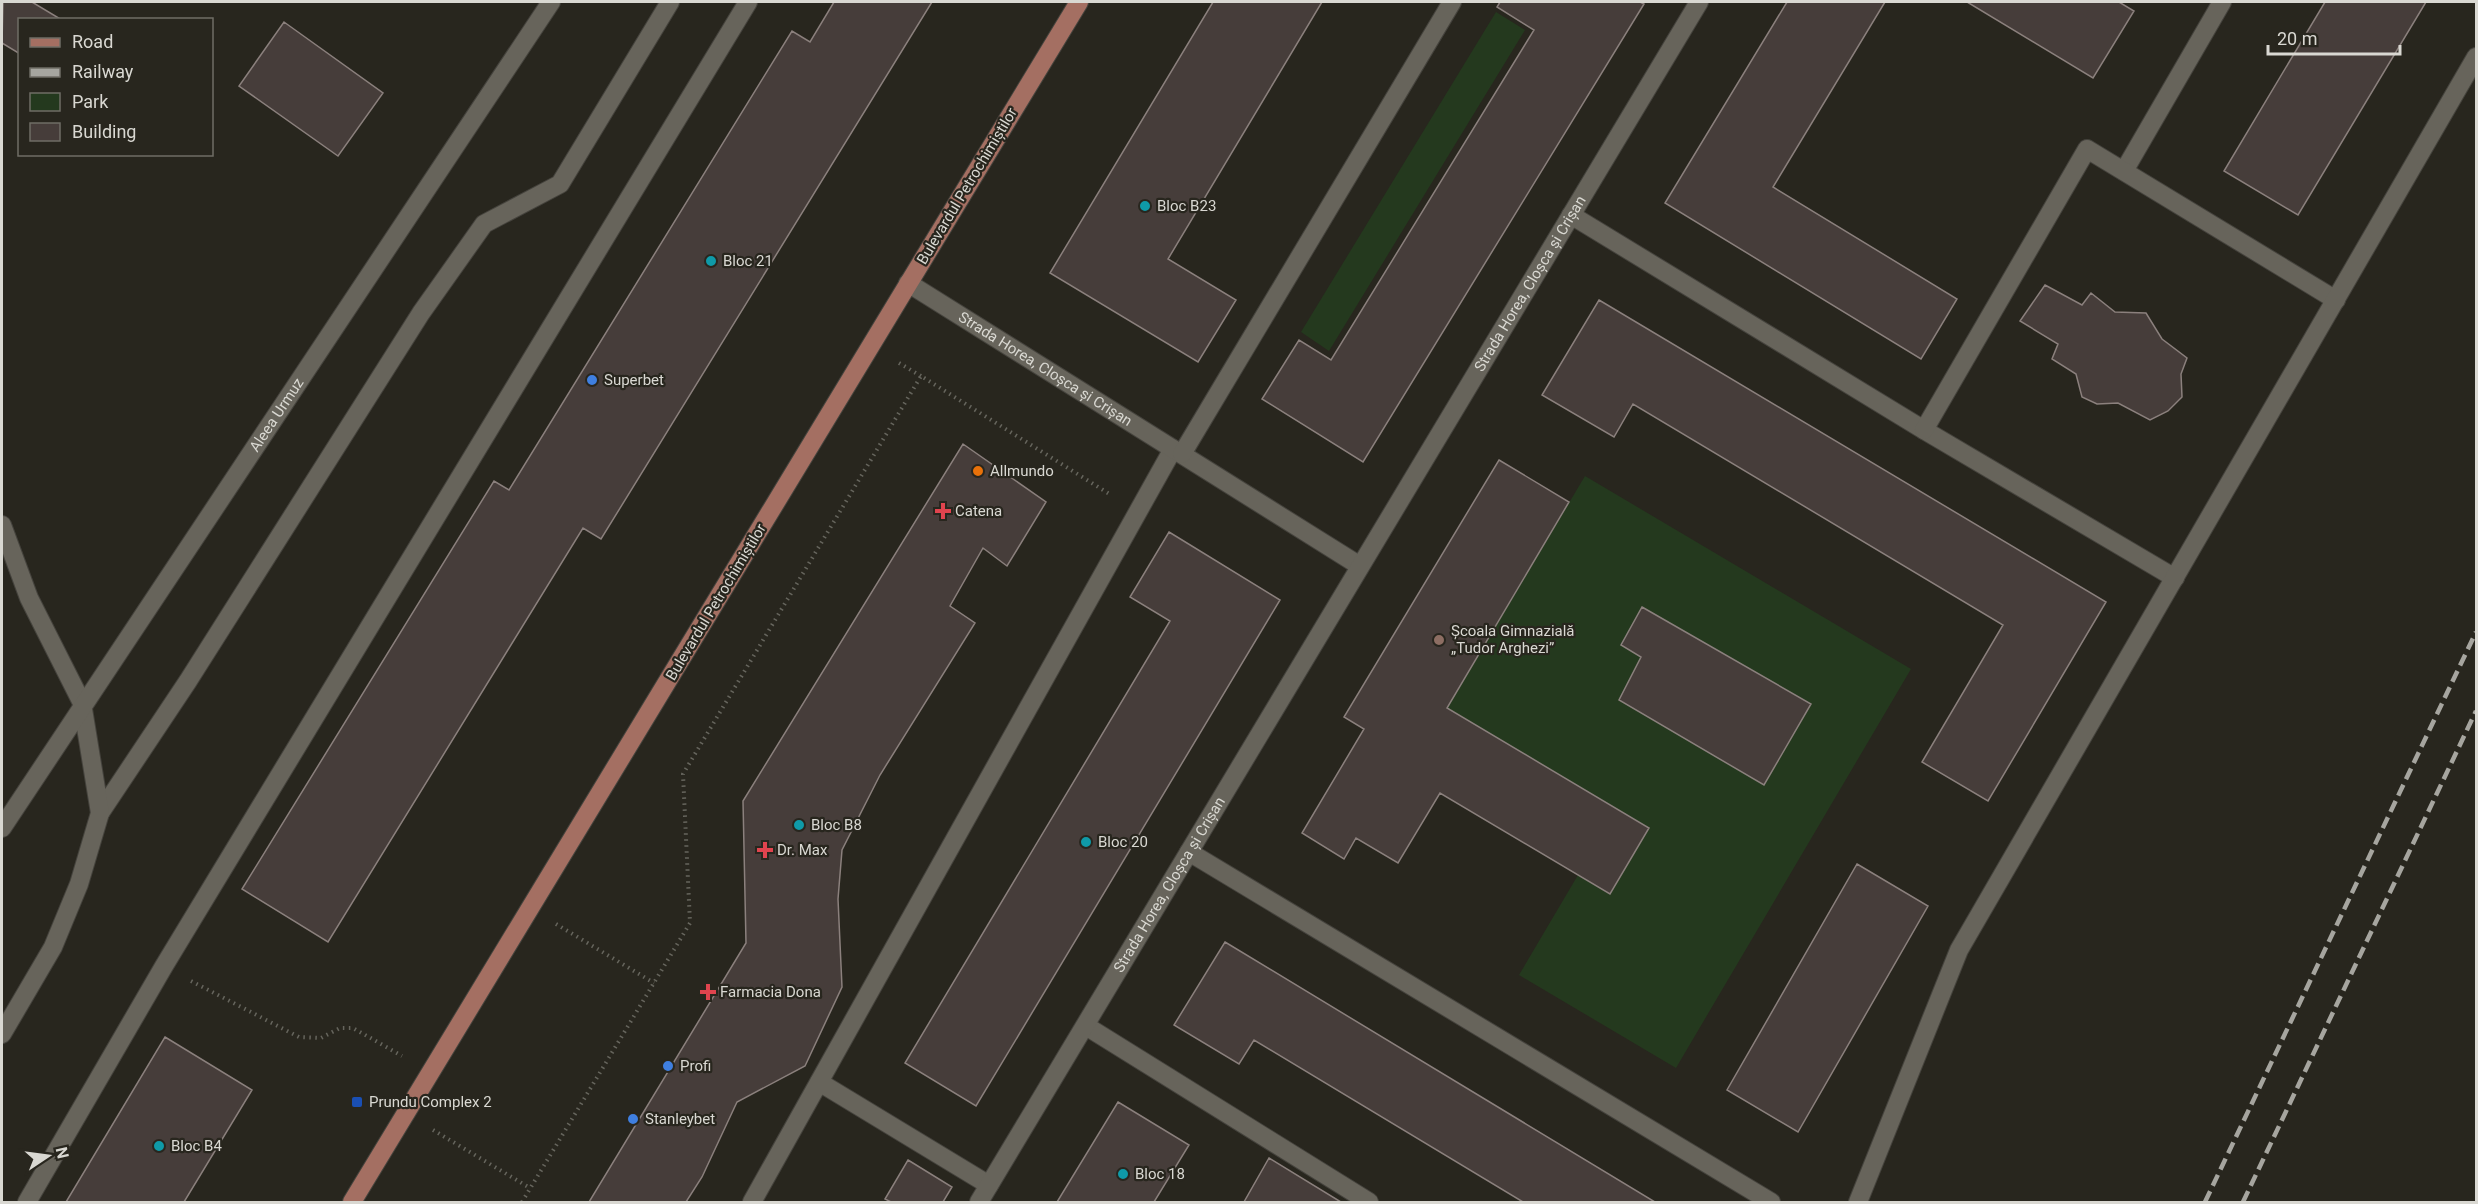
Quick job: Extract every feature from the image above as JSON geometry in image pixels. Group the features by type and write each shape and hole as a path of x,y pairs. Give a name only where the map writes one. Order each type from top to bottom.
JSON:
{"main road":[{"name":"Bulevardul Petrochimiștilor","path":"352,1203 1079,2"}],"street":[{"name":"Aleea Urmuz","path":"2,828 82,703 550,2"},
{"path":"2,1034 53,947 79,884 100,813 484,224 560,184 670,2"},
{"path":"27,1203 164,966 748,2"},
{"path":"752,1203 1138,512 1178,452 1452,2"},
{"name":"Strada Horea, Cloșca și Crișan","path":"979,1203 1699,2"},
{"path":"2124,171 2222,2"},
{"path":"1857,1203 1959,950 2476,57"},
{"path":"1924,430 2087,149 2336,300"},
{"path":"1571,214 1924,430 2175,578"},
{"name":"Strada Horea, Cloșca și Crișan","path":"908,283 1360,566"},
{"path":"2,525 30,598 82,703 100,813"},
{"path":"1189,852 1771,1203"},
{"path":"1086,1026 1369,1203"},
{"path":"819,1082 989,1185"}],"path":[{"path":"893,359 1138,512"},
{"path":"522,1203 690,923 683,774 921,376"},
{"path":"556,924 654,983"},
{"path":"164,966 299,1037 321,1038 340,1028 353,1028 431,1072"},
{"path":"433,1130 530,1188"}],"green space":[{"path":"1496,12 1525,30 1329,351 1301,332"},
{"path":"1585,476 1911,669 1676,1068 1519,975 1578,875 1610,894 1649,828 1447,708"}],"building":[{"path":"3,2 32,2 59,18 18,18 18,53 2,43"},
{"name":"Bloc 21","path":"834,2 932,2 601,539 583,528 328,942 242,889 494,481 509,490 792,31 810,42"},
{"name":"Bloc B23","path":"1213,2 1322,2 1168,259 1236,300 1198,362 1050,273"},
{"path":"1500,2 1640,2 1644,4 1363,462 1262,399 1299,340 1331,360 1534,30 1497,7"},
{"path":"1787,2 1885,2 1773,187 1957,299 1921,359 1665,203"},
{"path":"1967,2 2119,2 2134,11 2093,78"},
{"path":"2325,2 2426,2 2298,215 2224,171"},
{"path":"284,22 383,93 338,156 239,86"},
{"path":"2045,285 2082,305 2091,293 2115,312 2146,313 2162,339 2187,358 2181,374 2182,397 2168,411 2150,420 2118,403 2097,404 2082,397 2076,374 2052,359 2058,344 2020,321"},
{"path":"1599,300 2106,602 1988,801 1922,762 2003,625 1633,404 1614,437 1542,395"},
{"name":"Bloc B8","path":"963,444 1046,502 1007,566 983,548 950,606 975,623 880,775 842,850 838,899 842,987 805,1066 737,1102 702,1177 686,1202 589,1202 746,943 743,801"},
{"name":"Școala Gimnazială „Tudor Arghezi”","path":"1499,460 1569,502 1447,708 1649,828 1610,894 1440,793 1398,863 1356,838 1344,859 1302,833 1364,729 1344,717"},
{"name":"Bloc 20","path":"1169,532 1280,600 976,1106 905,1063 1170,621 1130,597"},
{"path":"1642,607 1811,704 1764,785 1619,700 1641,657 1621,645"},
{"path":"1857,864 1928,906 1798,1132 1727,1090"},
{"path":"1225,942 1655,1202 1523,1202 1254,1040 1239,1064 1174,1025"},
{"name":"Bloc B4","path":"165,1037 252,1090 184,1202 66,1202"},
{"name":"Bloc 18","path":"1118,1102 1189,1145 1154,1202 1057,1202"},
{"path":"1269,1158 1341,1202 1244,1202"},
{"path":"908,1160 952,1187 943,1202 891,1202 885,1199"}],"railway":[{"path":"2205,1202 2476,632"},
{"path":"2243,1202 2476,711"}],"place":[{"name":"Bloc B23","path":"1145,206"},
{"name":"Bloc 21","path":"711,261"},
{"name":"Superbet","path":"592,380"},
{"name":"Allmundo","path":"978,471"},
{"name":"Catena","path":"943,511"},
{"name":"Școala Gimnazială „Tudor Arghezi”","path":"1439,640"},
{"name":"Bloc B8","path":"799,825"},
{"name":"Bloc 20","path":"1086,842"},
{"name":"Dr. Max","path":"765,850"},
{"name":"Farmacia Dona","path":"708,992"},
{"name":"Profi","path":"668,1066"},
{"name":"Prundu Complex 2","path":"357,1102"},
{"name":"Stanleybet","path":"633,1119"},
{"name":"Bloc B4","path":"159,1146"},
{"name":"Bloc 18","path":"1123,1174"}]}
